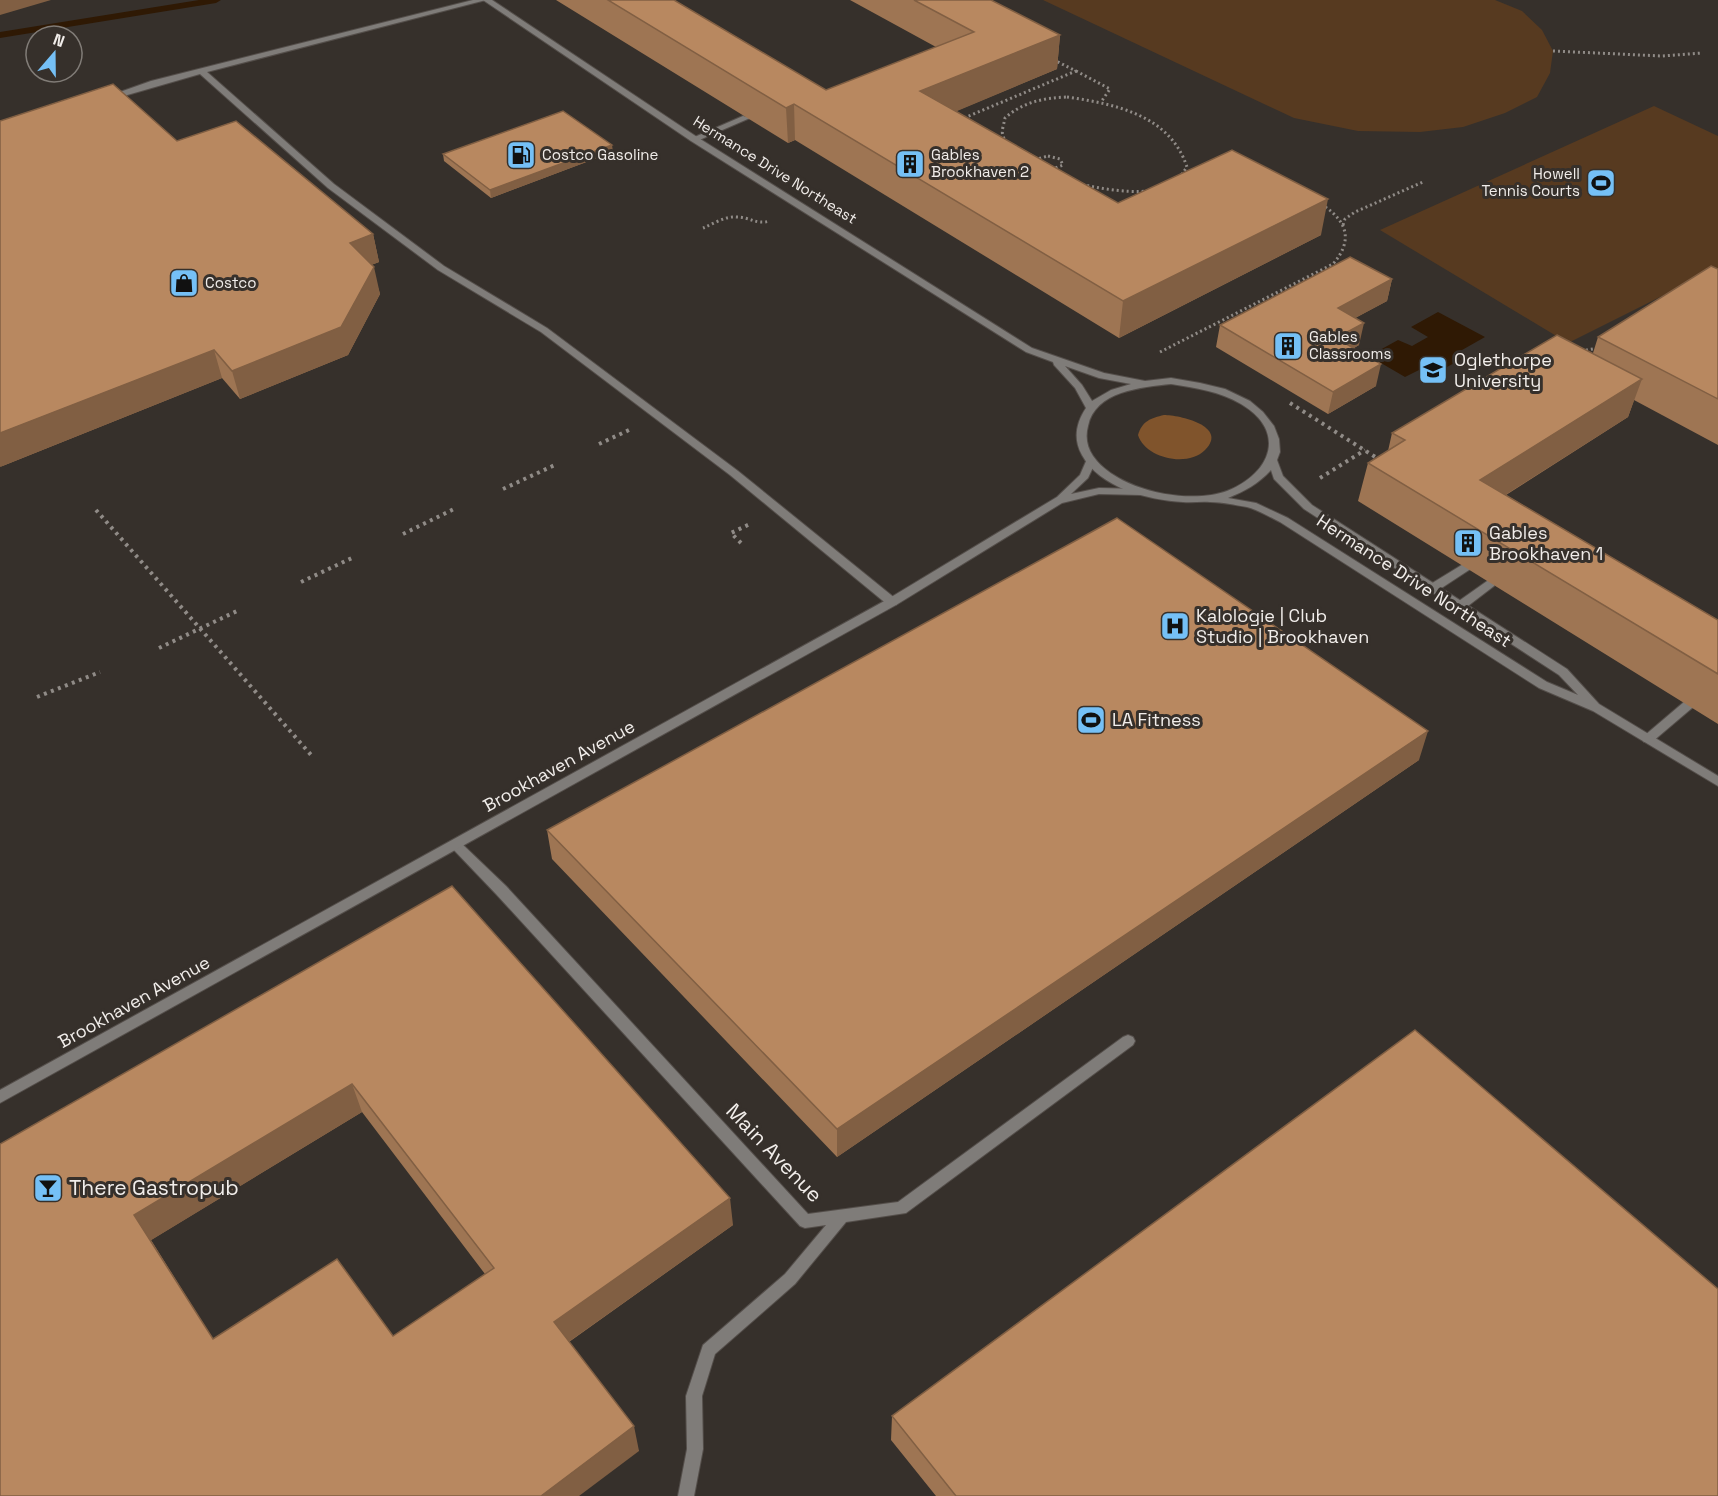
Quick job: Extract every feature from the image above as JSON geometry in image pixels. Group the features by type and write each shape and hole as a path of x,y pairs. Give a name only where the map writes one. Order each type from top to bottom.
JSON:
{"street":[{"path":"99,101 201,71 482,0"},
{"name":"Hermance Drive Northeast","path":"487,0 694,139 1029,351 1102,376 1141,383"},
{"path":"201,71 332,186 441,268 544,330 734,473 892,602"},
{"path":"694,139 746,118"},
{"name":"Hermance Drive Northeast","path":"1052,358 1069,374 1090,408 1114,391 1141,383 1171,381 1201,385 1237,398 1252,407 1269,424 1276,443 1273,462 1278,477 1308,507 1563,672 1597,708"},
{"path":"1059,500 1084,477 1091,461 1081,442 1082,422 1090,408"},
{"name":"Hermance Drive Northeast","path":"1091,461 1112,479 1141,492 1174,499 1208,498 1252,505 1284,520 1542,685 1597,708 1718,782"},
{"name":"Hermance Drive Northeast","path":"1208,498 1246,486 1260,478 1273,462"},
{"name":"Brookhaven Avenue","path":"0,1097 892,602 1059,500 1099,491 1141,492"},
{"path":"1433,588 1465,567"},
{"path":"1460,606 1490,583"},
{"path":"1647,739 1688,705"},
{"name":"Main Avenue","path":"456,845 501,890 805,1221 842,1216"},
{"path":"686,1496 694,1449 694,1395 710,1350 790,1279 842,1216 901,1208 1128,1041"}],"path":[{"path":"1553,51 1662,56 1702,53"},
{"path":"1056,61 1110,89 1101,102"},
{"path":"956,122 1076,71"},
{"path":"1067,97 1101,102 1132,113 1154,123 1175,141 1185,153 1187,167 1178,179 1167,187 1144,192 1094,186 1038,168 1009,147 1004,138 1005,118 1024,103 1067,97"},
{"path":"1014,98 1024,103"},
{"path":"1027,172 1038,168 1054,169 1061,167 1063,163 1057,157 1044,156 1036,162 1038,168"},
{"path":"1343,226 1346,219 1355,212 1423,182"},
{"path":"1167,187 1174,190"},
{"path":"1159,353 1333,264 1344,252 1347,241 1343,226 1331,210 1321,204"},
{"path":"703,228 730,216 743,215 760,224 773,220"},
{"path":"1578,351 1598,348 1608,342"},
{"path":"1289,402 1384,462"},
{"path":"599,444 630,429"},
{"path":"1316,481 1365,450"},
{"path":"503,489 557,464"},
{"path":"403,534 454,509"},
{"path":"96,510 312,756"},
{"path":"741,543 731,533 751,524"},
{"path":"301,582 354,557"},
{"path":"159,648 237,611"},
{"path":"37,697 100,672"}],"shaded area":[{"path":"1043,0 1495,0 1522,11 1542,30 1553,51 1550,73 1537,97 1505,113 1463,127 1420,132 1358,131 1294,118"},
{"name":"Howell Tennis Courts","path":"1654,106 1718,136 1718,268 1568,343 1380,230"},
{"path":"1438,312 1485,337 1455,354 1462,359 1430,376 1419,370 1405,377 1369,356 1398,340 1412,346 1428,337 1411,327"},
{"path":"1164,415 1190,420 1207,428 1211,434 1211,442 1205,450 1188,458 1167,458 1149,450 1138,435 1140,430 1148,421"}],"building":[{"path":"608,0 674,0 826,90 974,32 914,0 991,0 1060,35 920,91 1118,203 1232,150 1328,199 1123,301 794,104 786,108"},
{"name":"Costco","path":"113,84 177,141 236,121 373,234 350,243 374,267 341,327 232,371 214,350 0,433 0,121"},
{"path":"563,111 612,145 490,190 443,154"},
{"name":"Gables Classrooms","path":"1350,257 1392,279 1338,308 1364,323 1336,338 1381,364 1333,392 1220,325"},
{"path":"1711,266 1718,269 1718,399 1598,337"},
{"path":"1557,335 1642,379 1480,480 1718,620 1718,674 1368,463 1405,440 1392,433"},
{"path":"1117,518 1428,731 837,1129 547,830"},
{"path":"452,886 730,1198 554,1322 634,1426 541,1496 0,1496 0,1144","holes":["352,1084 494,1268 393,1336 337,1259 213,1339 134,1215"]},
{"path":"1415,1030 1718,1289 1718,1496 956,1496 892,1416"}],"waterway":[{"path":"0,35 216,0"}],"place":[{"name":"Costco Gasoline","path":"521,155"},
{"name":"Gables Brookhaven 2","path":"910,164"},
{"name":"Howell Tennis Courts","path":"1601,183"},
{"name":"Costco","path":"184,283"},
{"name":"Gables Classrooms","path":"1288,346"},
{"name":"Oglethorpe University","path":"1433,370"},
{"name":"Gables Brookhaven 1","path":"1468,543"},
{"name":"Kalologie | Club Studio | Brookhaven","path":"1175,626"},
{"name":"LA Fitness","path":"1091,720"},
{"name":"There Gastropub","path":"48,1188"}]}
